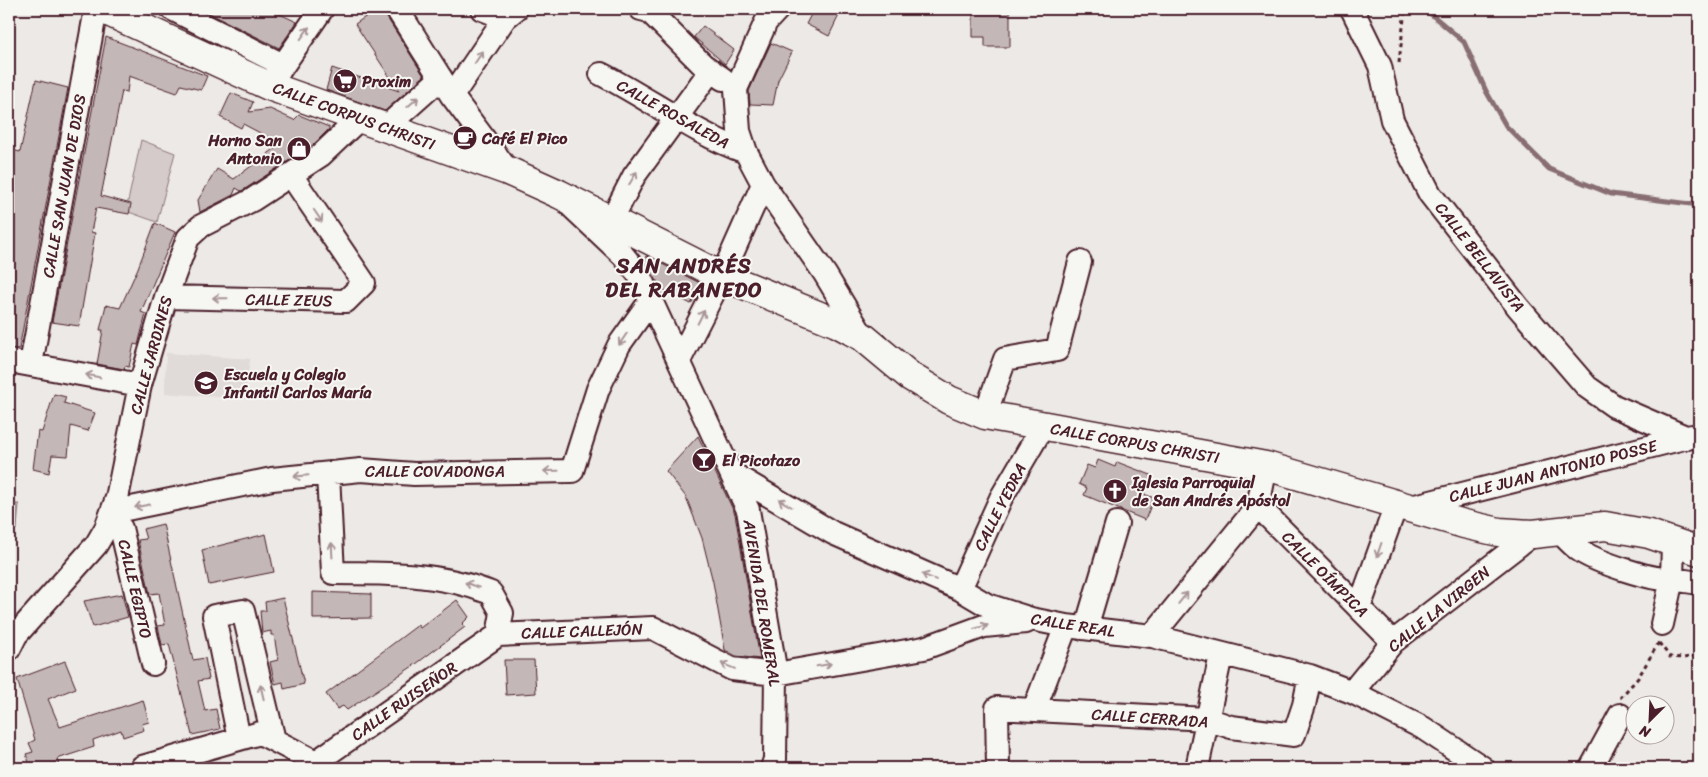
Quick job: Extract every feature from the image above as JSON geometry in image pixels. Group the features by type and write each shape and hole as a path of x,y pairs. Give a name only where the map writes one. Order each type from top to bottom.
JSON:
{"main road":[{"name":"CALLE CORPUS CHRISTI","path":"102,9 276,75 361,117 508,171 558,194 622,237 823,317 863,337 910,377 949,400 985,415 1266,466 1464,524 1499,532 1546,532 1605,526 1649,534 1699,551"}],"street":[{"name":"CALLE SAN JUAN DE DIOS","path":"31,364 96,9"},
{"path":"172,9 276,75 322,9"},
{"path":"397,9 446,87 508,171"},
{"path":"482,9 511,13"},
{"path":"641,9 649,11 711,70 736,89"},
{"path":"778,9 766,22 736,89 739,131 746,152 763,184 835,290 863,337"},
{"name":"CALLE BELLAVISTA","path":"1352,9 1380,66 1392,120 1430,194 1512,299 1587,387 1614,406 1694,436"},
{"path":"386,126 446,87 511,13"},
{"path":"622,237 634,176 711,70"},
{"name":"CALLE ROSALEDA","path":"601,74 719,143 746,152"},
{"name":"CALLE JARDINES","path":"9,649 16,635 96,545 111,515 140,385 166,297 188,238 201,226 252,200 321,155 361,117"},
{"name":"CALLE ZEUS","path":"166,297 346,301 364,283 290,175"},
{"path":"679,361 722,276 763,184"},
{"name":"AVENIDA DEL ROMERAL","path":"558,194 622,237 748,510 776,674 775,765"},
{"path":"985,415 1005,359 1057,350 1080,262"},
{"path":"823,317 835,290"},
{"name":"CALLE COVADONGA","path":"111,515 272,479 362,470 414,474 572,471 598,389 619,345 651,300"},
{"path":"9,361 140,385"},
{"name":"CALLE YEDRA","path":"960,589 1001,498 1044,426"},
{"name":"CALLE JUAN ANTONIO POSSE","path":"1401,506 1694,436"},
{"path":"1152,636 1258,506 1266,466"},
{"name":"CALLE REAL","path":"731,472 833,533 960,589 987,605 1039,620 1076,627 1152,636 1310,676 1352,692 1423,728 1483,768"},
{"path":"328,474 333,573 400,574 465,583 491,593 502,614 498,635"},
{"name":"CALLE OÍMPICA","path":"1258,506 1393,642"},
{"path":"1359,608 1401,506"},
{"name":"CALLE EGIPTO","path":"111,515 121,528 153,664"},
{"path":"1034,710 1076,627 1117,523"},
{"path":"1546,532 1580,551 1644,576 1663,580 1672,579 1699,583"},
{"name":"CALLE LA VIRGEN","path":"1352,692 1393,642 1546,532"},
{"path":"1660,634 1672,579 1673,542"},
{"path":"239,739 214,616 243,611 274,740"},
{"name":"CALLE CALLEJÓN","path":"498,635 653,628 732,669 776,674 924,648 984,626 1039,620"},
{"name":"CALLE RUISEÑOR","path":"315,766 498,635"},
{"path":"1197,768 1221,655"},
{"name":"CALLE CERRADA","path":"998,768 997,708 1207,719 1232,727 1294,735 1304,704 1310,676"},
{"path":"1591,768 1620,715"},
{"path":"142,767 260,733 315,766"}],"path":[{"path":"1660,634 1670,656 1684,658 1699,655"},
{"path":"1620,715 1622,709 1620,698 1638,678 1660,634"}],"shaded area":[{"path":"141,140 175,153 157,222 126,211"},
{"name":"Escuela y Colegio Infantil Carlos María","path":"166,353 250,359 245,399 165,393"},
{"path":"9,504 19,504 17,529 9,529"}],"building":[{"path":"201,9 269,9 297,22 279,48"},
{"path":"377,9 381,9 386,16 424,76 385,111 326,90 332,68 399,91 355,24"},
{"path":"814,9 842,9 829,36 806,24"},
{"path":"973,9 1010,9 1010,47 985,47 985,37 973,37"},
{"path":"703,26 734,50 725,64 694,37"},
{"path":"106,37 207,76 201,90 181,85 177,93 129,76 127,92 122,91 101,196 131,204 129,214 96,208 91,232 95,233 79,326 52,322"},
{"path":"771,43 792,52 778,80 773,105 750,104 749,91"},
{"path":"36,80 68,88 19,349 9,348 9,149 20,152"},
{"path":"231,93 253,102 249,112 270,109 294,120 299,115 329,127 329,129 313,145 245,189 241,191 236,188 233,195 200,212 198,200 217,169 234,179 281,144 243,124 241,128 220,117"},
{"path":"155,223 175,232 141,312 146,314 138,345 134,344 129,367 125,366 124,369 97,364 103,330 100,330 106,305 120,308"},
{"path":"646,256 702,284 691,304 662,289 644,260"},
{"path":"54,394 66,397 64,403 95,413 88,431 71,426 68,456 52,455 49,473 33,469 38,431 42,432"},
{"path":"698,436 735,514 760,659 736,656 725,650 713,582 702,538 686,497 666,471"},
{"name":"Iglesia Parroquial de San Andrés Apóstol","path":"1098,460 1115,467 1117,462 1151,475 1144,494 1154,498 1145,520 1084,495 1087,488 1079,484 1087,465 1095,468"},
{"path":"163,524 193,660 205,658 209,679 198,681 205,711 216,709 220,729 192,735 169,644 162,645 158,626 165,625 159,593 150,594 138,540 146,539 143,529"},
{"path":"266,534 274,572 209,585 202,550"},
{"path":"313,592 371,594 371,618 313,619"},
{"path":"122,594 128,617 93,627 84,601"},
{"path":"283,598 304,684 284,689 283,682 275,684 270,662 278,660 274,635 271,635 271,631 262,633 260,611 266,611 265,602"},
{"path":"457,600 469,617 462,624 465,627 416,664 347,710 343,706 337,709 326,694 418,625 420,628"},
{"path":"504,660 534,660 536,693 506,695"},
{"path":"65,661 76,688 48,699 60,727 143,700 149,722 142,724 144,730 123,737 121,730 93,740 94,747 57,759 59,764 47,768 31,768 26,754 33,752 29,743 35,740 17,679"}],"waterway":[{"path":"1425,9 1464,42 1486,91 1506,126 1549,169 1611,194 1699,205"}],"place":[{"name":"Proxim","path":"345,81"},
{"name":"Café El Pico","path":"465,138"},
{"name":"Horno San Antonio","path":"299,149"},
{"name":"Escuela y Colegio Infantil Carlos María","path":"206,383"},
{"name":"El Picotazo","path":"704,460"},
{"name":"Iglesia Parroquial de San Andrés Apóstol","path":"1115,491"}],"district":[{"name":"SAN ANDRÉS DEL RABANEDO","path":"684,278"}]}
